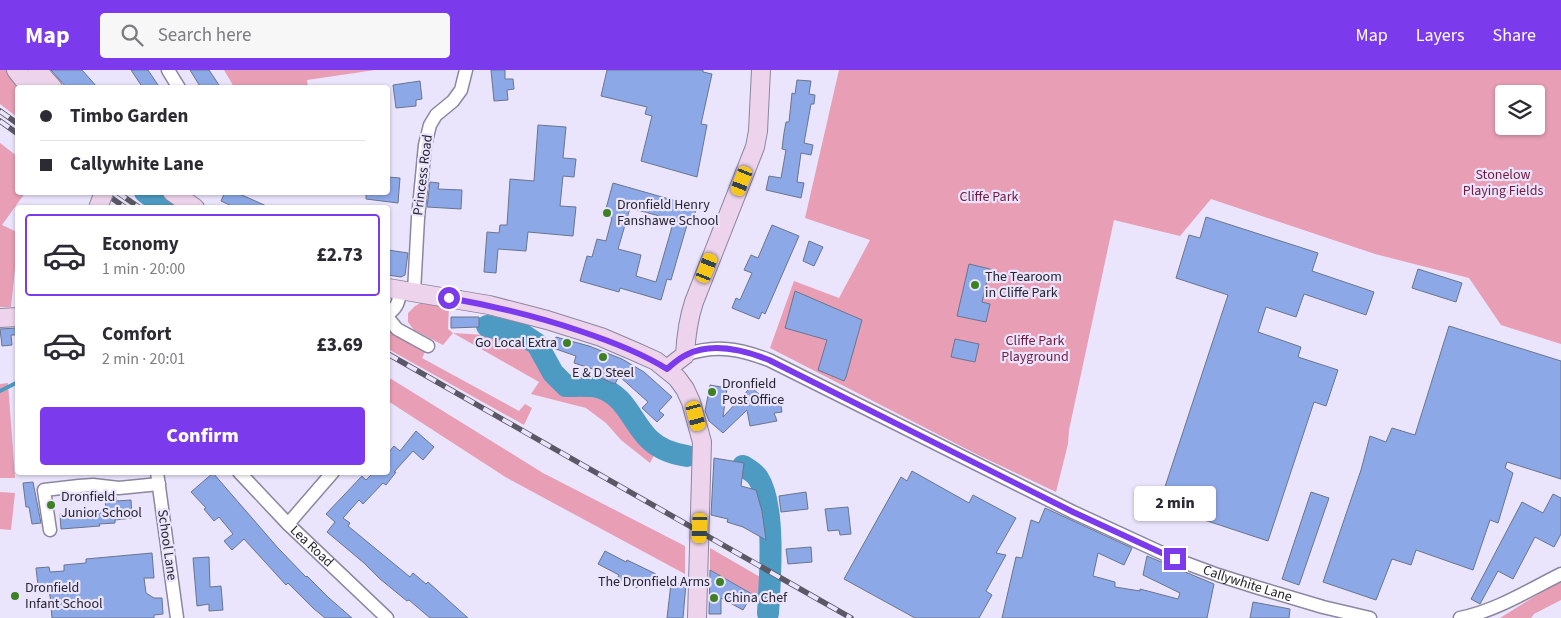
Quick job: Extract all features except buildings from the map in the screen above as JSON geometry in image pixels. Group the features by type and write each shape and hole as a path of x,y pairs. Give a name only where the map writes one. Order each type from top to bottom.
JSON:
{"main road":[{"path":"16,70 28,85"},
{"path":"37,70 50,85"},
{"path":"685,355 688,320 694,302 755,147 758,131 761,70"},
{"path":"176,195 191,205"},
{"path":"401,290 489,305 532,315 636,352 667,369 677,378 685,389 696,416 702,442 697,618"},
{"path":"0,318 15,317"},
{"name":"Callywhite Lane","path":"667,369 685,355"}],"street":[{"path":"168,70 177,85"},
{"name":"Princess Road","path":"390,313 395,309 401,290 418,218 425,145 430,125 436,115 453,101 461,90 466,70"},
{"path":"390,320 397,329 428,346"},
{"name":"Callywhite Lane","path":"685,355 702,349 716,348 741,351 769,360 1073,512 1153,549 1218,576 1323,607 1370,618"},
{"name":"Lea Road","path":"242,475 288,524 387,618"},
{"path":"288,524 329,475"},
{"path":"50,530 44,490 93,485 119,488 158,478"},
{"name":"School Lane","path":"158,478 177,618"},
{"path":"1460,618 1497,606 1561,574"}],"green space":[{"path":"0,70 9,70 15,85 15,115 0,104"},
{"path":"224,70 375,70 307,80 308,85 233,85"},
{"path":"839,70 1561,70 1561,344 1501,325 1469,278 1375,254 1211,199 1180,236 1114,220 1069,430 1068,444 1056,492 978,455 770,348 794,281 839,298 870,240 805,218"},
{"path":"0,143 15,154 15,195 24,195 2,225 15,231 15,268 11,307 0,307"},
{"path":"422,302 449,306 448,329 453,333 443,345 414,330 408,322 408,313"},
{"path":"487,326 522,334 537,344 553,373 566,386 597,387 613,395 627,407 636,422 663,438 650,463 621,440 606,423 586,408 531,394 539,382 453,333 485,335"},
{"path":"390,331 425,352 422,358 519,411 525,404 532,408 524,425 390,350"},
{"path":"390,378 543,473 685,546 685,574 507,478 390,402"},
{"path":"8,383 15,478 0,478 0,384"},
{"path":"0,492 15,493 11,530 0,529"},
{"path":"710,548 774,585 775,599 750,596 751,593 714,572 710,572"},
{"path":"1561,582 1561,600 1534,614 1531,618 1500,618 1548,588"}],"waterway":[{"path":"149,195 162,205"},
{"path":"487,326 522,334 537,344 553,373 566,386 594,386 607,391 622,402 653,443 677,454 687,456"},
{"path":"0,391 15,384"},
{"path":"743,466 758,478 764,490 767,506 770,524 768,613"}],"railway":[{"path":"0,111 15,122"},
{"path":"0,121 15,132"},
{"path":"107,195 122,205"},
{"path":"121,195 136,205"},
{"path":"390,355 851,618"}],"place":[{"name":"Dronfield Henry Fanshawe School","path":"607,213"},
{"name":"The Tearoom in Cliffe Park","path":"975,285"},
{"name":"Go Local Extra","path":"567,343"},
{"name":"E & D Steel","path":"603,357"},
{"name":"Dronfield Post Office","path":"712,392"},
{"name":"Dronfield Junior School","path":"51,505"},
{"name":"The Dronfield Arms","path":"720,582"},
{"name":"Dronfield Infant School","path":"15,596"},
{"name":"China Chef","path":"714,598"}],"route":[{"path":"449,298 524,313 565,326 636,352 667,369 685,355 702,349 716,348 754,354 794,372 1073,512 1175,559"}],"park label":[{"name":"Stonelow Playing Fields","path":"1503,184"},
{"name":"Cliffe Park","path":"989,197"},
{"name":"Cliffe Park Playground","path":"1035,350"}]}
